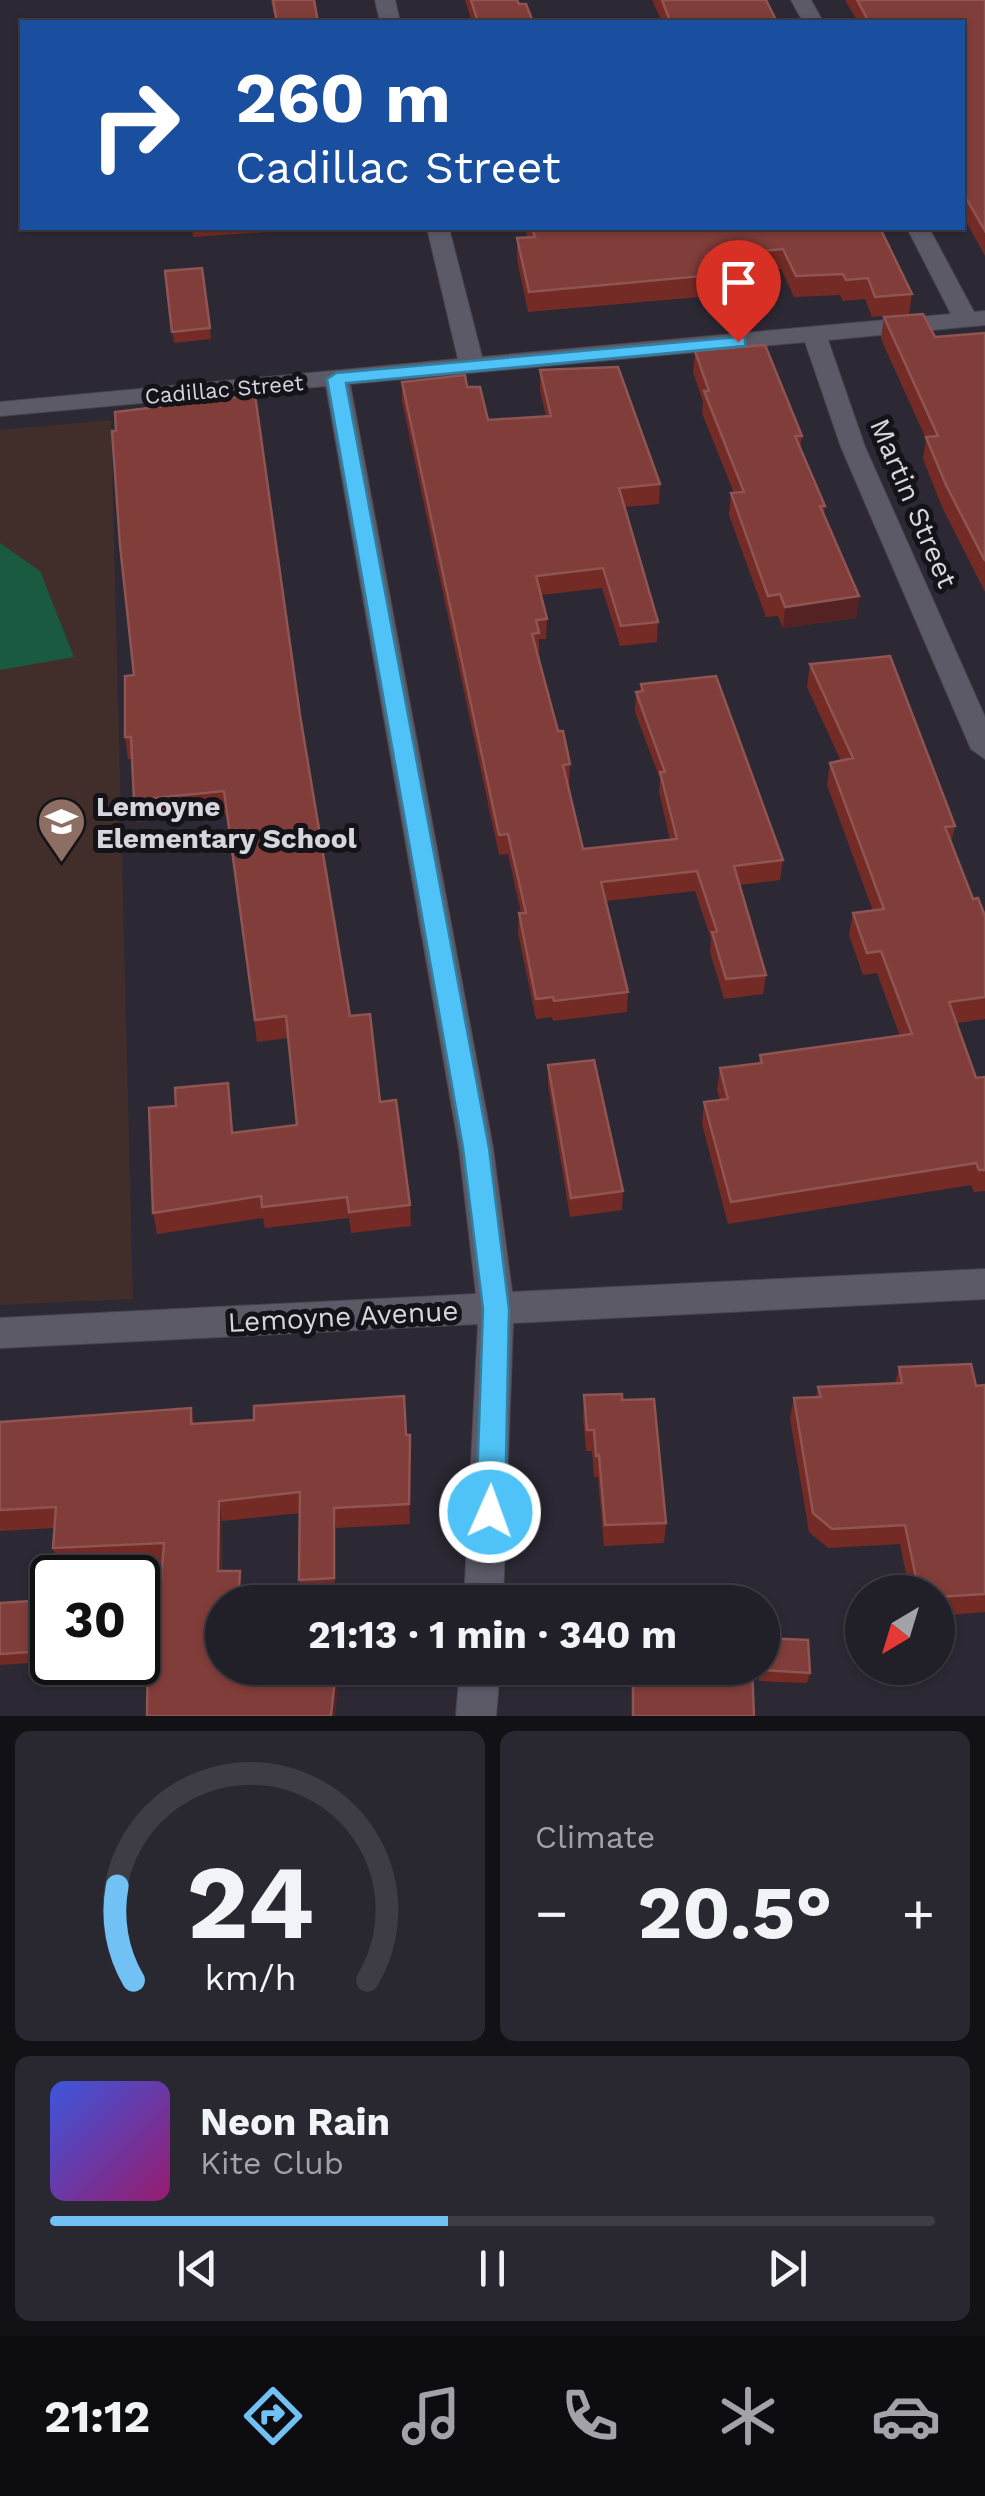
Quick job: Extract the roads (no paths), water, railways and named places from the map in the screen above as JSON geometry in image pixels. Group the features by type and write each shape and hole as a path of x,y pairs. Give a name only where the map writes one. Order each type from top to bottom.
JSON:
{"street":[{"path":"438,230 472,367"},
{"path":"919,230 975,319"},
{"name":"Cadillac Street","path":"0,409 975,319"},
{"name":"Martin Street","path":"815,335 853,447 985,749"},
{"path":"336,379 476,1148 496,1309 485,1585"},
{"name":"Lemoyne Avenue","path":"0,1333 985,1284"},
{"path":"476,1716 479,1685"}],"place":[{"name":"Lemoyne Elementary School","path":"61,864"}]}
